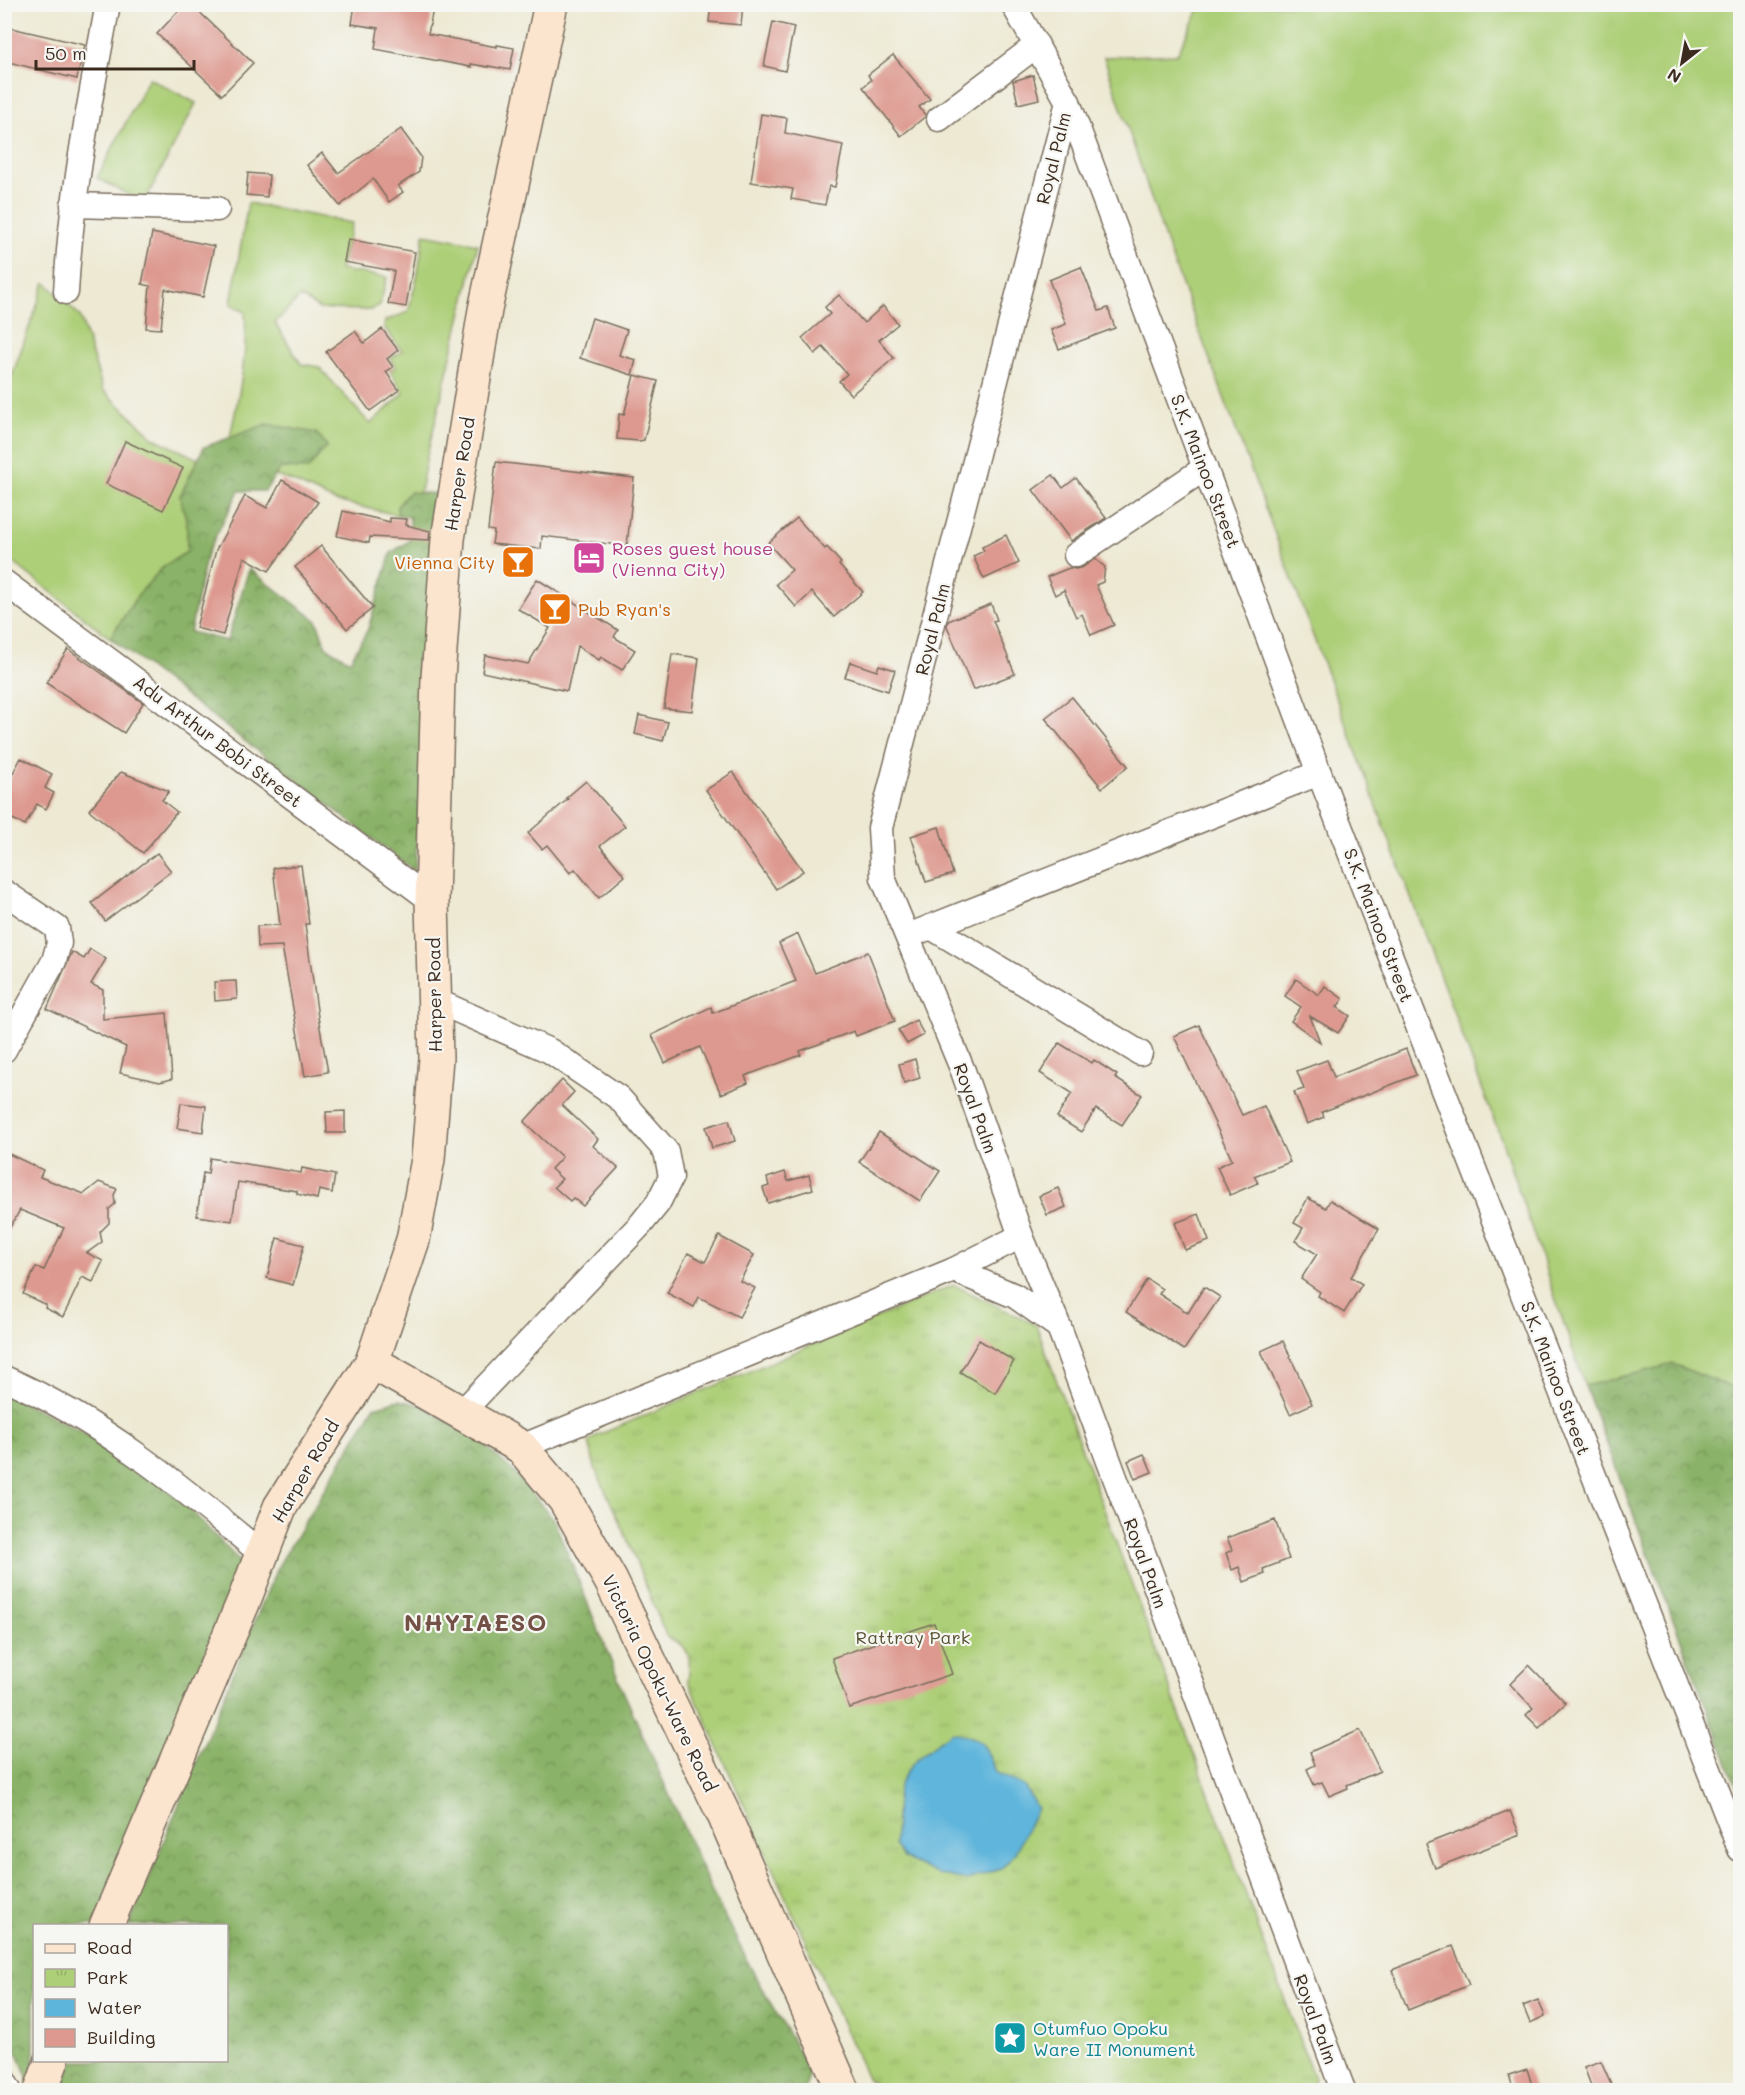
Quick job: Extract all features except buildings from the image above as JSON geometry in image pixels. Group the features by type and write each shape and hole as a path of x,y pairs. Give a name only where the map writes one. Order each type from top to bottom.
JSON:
{"main road":[{"name":"Harper Road","path":"107,1924 280,1507 372,1362 413,1240 428,1159 436,1058 432,901 438,678 448,539 485,310 550,4"},
{"name":"Victoria Opoku-Ware Road","path":"372,1362 521,1447 565,1500 611,1581 724,1815 843,2091"},
{"path":"40,2091 52,2062"}],"street":[{"path":"66,292 73,205 108,4"},
{"name":"S.K. Mainoo Street","path":"1013,4 1068,102 1319,773 1740,1849"},
{"path":"939,119 1037,45"},
{"name":"Royal Palm","path":"1068,102 880,828 883,878 963,1071 1021,1236 1059,1328 1342,2091"},
{"path":"73,205 217,209"},
{"path":"1076,555 1205,468"},
{"name":"Adu Arthur Bobi Street","path":"4,582 432,901"},
{"path":"908,936 1319,773"},
{"path":"4,892 57,928 59,943 54,962 4,1050"},
{"path":"931,927 1140,1053"},
{"path":"434,1000 550,1051 619,1098 666,1151 671,1177 658,1203 641,1224 460,1413"},
{"path":"521,1447 954,1270 1021,1236"},
{"path":"954,1270 1015,1296 1059,1328"},
{"path":"4,1378 103,1431 172,1479 262,1554"},
{"path":"4,2081 9,2091"}],"green space":[{"path":"1201,5 1740,5 1740,1796 1585,1386 1504,1147 1167,245 1104,57 1177,54"},
{"path":"149,78 196,103 144,203 97,178"},
{"path":"248,203 352,223 340,270 387,277 380,305 371,310 320,309 300,297 275,323 301,364 319,367 370,424 404,393 390,371 396,367 390,359 402,351 384,327 385,321 408,312 417,278 424,234 478,244 420,493 409,493 397,507 398,515 335,501 287,479 275,476 280,468 230,437 242,375 246,328 245,312 231,304"},
{"path":"45,282 80,316 103,390 154,438 198,459 180,496 188,523 187,552 164,566 138,595 110,638 5,556 5,396"},
{"path":"267,424 316,433 327,446 308,469 280,468 265,491 239,491 207,553 190,632 227,641 249,569 317,621 326,647 350,661 368,629 391,553 409,541 410,517 398,515 397,507 409,492 440,494 415,871 110,638 138,595 164,566 187,552 187,523 180,496 204,447"},
{"name":"Rattray Park","path":"954,1285 1036,1325 1314,2079 1310,2090 886,2090 868,2080 688,1681 688,1653 680,1644 666,1636 625,1534 595,1468 589,1442 596,1436"},
{"path":"1673,1364 1740,1391 1740,1796 1585,1386"},
{"path":"4,1394 50,1415 116,1452 158,1482 242,1563 94,1924 33,1924 34,2062 30,2083 4,2022"},
{"path":"399,1400 421,1405 481,1442 516,1474 554,1520 621,1686 714,1896 761,1987 810,2071 805,2090 61,2090 73,2062 228,2062 228,1924 129,1924 277,1568 374,1407"}],"water":[{"path":"952,1732 981,1743 995,1772 1024,1786 1037,1808 1015,1853 1001,1869 967,1880 937,1874 904,1858 894,1845 897,1798 904,1777 917,1759"}],"place":[{"name":"Roses guest house (Vienna City)","path":"589,558"},
{"name":"Vienna City","path":"518,562"},
{"name":"Pub Ryan's","path":"555,609"},
{"name":"Otumfuo Opoku Ware II Monument","path":"1010,2038"}],"district":[{"name":"NHYIAESO","path":"476,1621"}]}
